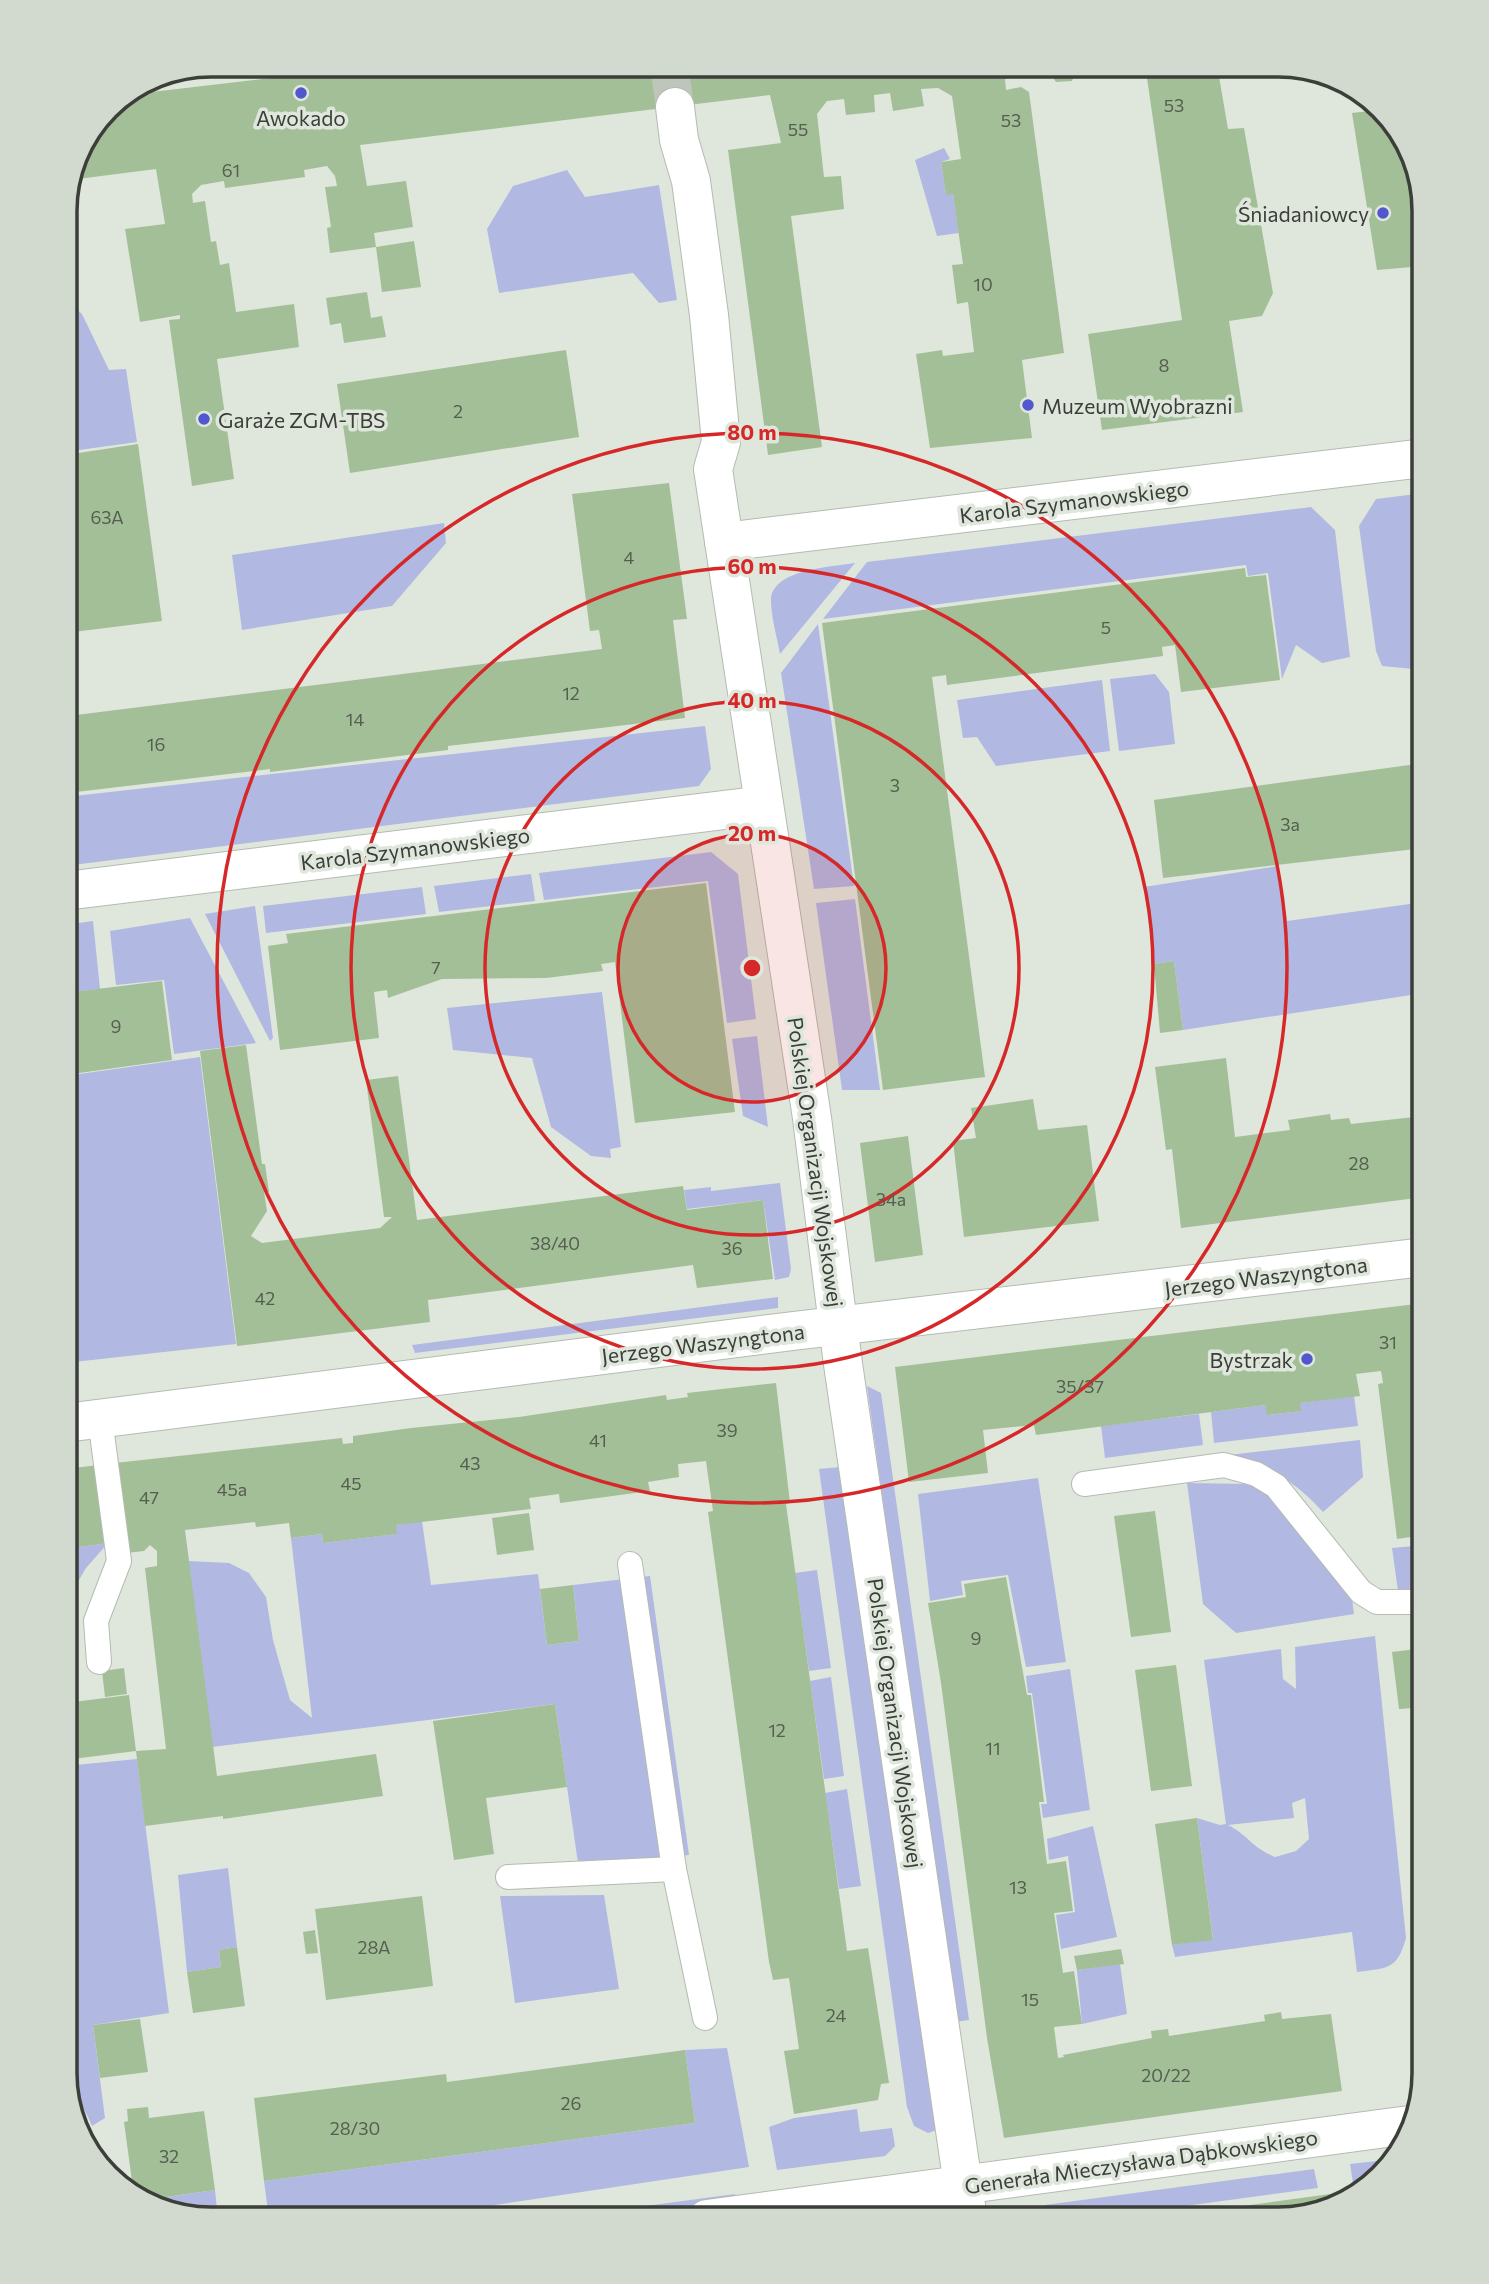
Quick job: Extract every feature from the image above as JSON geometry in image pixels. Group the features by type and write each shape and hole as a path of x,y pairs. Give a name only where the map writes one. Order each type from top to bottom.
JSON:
{"street":[{"name":"Polskiej Organizacji Wojskowej","path":"675,107 679,140 691,181 709,315 721,442 713,469 812,1118 838,1326 965,2203"},
{"name":"Karola Szymanowskiego","path":"724,542 1412,459"},
{"name":"Karola Szymanowskiego","path":"77,890 764,806"},
{"name":"Jerzego Waszyngtona","path":"83,1421 838,1326 1412,1258"},
{"name":"Generała Mieczysława Dąbkowskiego","path":"900,2207 965,2203 1401,2126"}],"lane":[{"path":"83,1421 119,1561 96,1621 99,1662"},
{"path":"1084,1483 1224,1465 1256,1474 1276,1486 1361,1592 1377,1602 1412,1602"},
{"path":"630,1564 674,1868 705,2018"},
{"path":"508,1877 674,1868"}],"shaded area":[{"path":"944,148 950,159 941,162 946,194 953,194 959,233 937,236 915,160"},
{"path":"567,170 585,197 659,185 677,300 659,303 633,273 499,293 487,229 513,186"},
{"path":"77,310 82,314 109,370 126,369 137,442 77,450"},
{"path":"1412,494 1412,669 1382,666 1376,651 1359,526 1376,499"},
{"path":"1311,507 1335,530 1350,657 1322,663 1296,645 1282,679 1268,573 1248,576 1246,565 823,619 867,562"},
{"path":"444,523 446,543 392,606 242,630 232,555"},
{"path":"855,563 780,654 771,607 774,590 781,582 805,571"},
{"path":"818,624 854,886 814,889 781,673"},
{"path":"1155,674 1169,692 1175,744 1119,751 1110,679"},
{"path":"1102,680 1110,751 996,766 977,737 963,738 957,700"},
{"path":"705,726 711,769 699,786 77,864 77,796"},
{"path":"711,852 738,874 756,1019 727,1023 708,881 544,900 539,873"},
{"path":"1278,866 1287,921 1412,904 1412,995 1183,1030 1174,961 1154,964 1144,887"},
{"path":"531,874 535,901 439,912 434,886"},
{"path":"422,887 426,914 266,933 263,906"},
{"path":"855,899 880,1090 842,1090 816,903"},
{"path":"255,906 273,1038 270,1041 205,914"},
{"path":"190,918 256,1043 174,1054 164,980 116,985 110,931"},
{"path":"93,921 100,989 77,992 77,923"},
{"path":"602,992 621,1147 610,1149 611,1158 591,1156 551,1127 532,1058 453,1050 447,1008"},
{"path":"757,1036 768,1127 743,1116 732,1039"},
{"path":"200,1057 236,1344 77,1362 77,1074"},
{"path":"780,1183 791,1269 789,1277 775,1280 763,1200 687,1209 684,1190 711,1187 711,1191"},
{"path":"778,1297 778,1308 415,1353 412,1345"},
{"path":"867,1386 881,1393 969,2020 955,2022"},
{"path":"1354,1396 1358,1426 1214,1443 1211,1412 1265,1405 1268,1415 1300,1411 1300,1403"},
{"path":"1199,1414 1203,1445 1105,1458 1101,1426"},
{"path":"1360,1440 1363,1477 1323,1512 1299,1489 1277,1474 1220,1456"},
{"path":"840,1467 940,2129 928,2133 914,2126 907,2107 819,1469"},
{"path":"1038,1478 1066,1662 1026,1667 1008,1575 961,1581 963,1595 930,1601 918,1494"},
{"path":"1187,1483 1249,1484 1275,1500 1351,1591 1354,1614 1236,1633 1203,1604"},
{"path":"422,1521 431,1585 538,1574 547,1645 579,1641 573,1585 650,1576 689,1855 578,1863 555,1704 212,1747 188,1561 229,1563 249,1573 266,1597 273,1640 290,1700 312,1718 291,1538 322,1534 323,1543 396,1534 396,1525"},
{"path":"108,1543 86,1568 77,1583 77,1547"},
{"path":"1412,1546 1412,1589 1398,1591 1392,1548"},
{"path":"817,1570 831,1668 809,1671 795,1573"},
{"path":"1375,1636 1406,1938 1395,1962 1384,1968 1357,1972 1352,1932 1175,1957 1172,1945 1213,1939 1197,1818 1220,1825 1226,1824 1204,1660 1281,1649 1283,1679 1296,1689 1295,1647","holes":["1305,1798 1309,1839 1296,1851 1275,1857 1228,1825 1294,1818 1292,1803"]},
{"path":"1070,1669 1090,1810 1043,1818 1041,1804 1047,1804 1032,1693 1028,1693 1026,1676"},
{"path":"831,1677 844,1776 824,1779 810,1681"},
{"path":"137,1759 169,2013 93,2025 105,2118 92,2126 82,2106 77,2074 77,1765"},
{"path":"847,1789 861,1886 839,1889 825,1793"},
{"path":"1093,1826 1117,1937 1061,1949 1056,1915 1075,1912 1068,1856 1049,1860 1047,1839"},
{"path":"228,1868 237,1947 219,1950 221,1967 187,1972 178,1875"},
{"path":"604,1895 619,1989 515,2003 500,1896"},
{"path":"1120,1964 1127,2014 1082,2024 1077,1970"},
{"path":"727,2048 749,2167 482,2207 267,2207 264,2181 695,2123 685,2050"},
{"path":"857,2109 860,2132 892,2128 895,2146 885,2156 777,2170 769,2127 794,2118"},
{"path":"1379,2161 1353,2183 1350,2164"},
{"path":"1314,2169 1318,2188 1178,2207 1045,2205"},
{"path":"215,2190 217,2207 184,2204 162,2198"},
{"path":"735,2194 737,2207 638,2207"}],"building":[{"path":"280,77 1018,77 1005,79 1006,90 1021,87 1029,92 1064,353 1022,360 1032,438 930,448 916,354 942,350 943,356 974,352 968,302 957,304 952,265 963,264 953,194 946,195 941,162 961,159 952,96 938,88 921,89 924,106 893,111 890,93 874,95 875,112 846,115 844,99 827,101 817,114 824,177 841,176 844,209 791,216 822,447 768,455 728,150 781,143 770,95 360,145 367,186 406,181 413,227 374,233 376,247 330,253 327,228 331,227 325,187 337,186 335,176 327,166 304,170 305,177 225,188 224,181 201,185 192,194 193,203 205,201 211,242 216,241 220,265 229,263 236,312 294,304 299,347 217,359 234,479 192,486 169,320 180,319 180,315 140,322 125,229 165,224 156,169 81,179 87,159 99,136 122,110 149,92"},
{"path":"1052,77 1074,77 1072,81 1056,82"},
{"path":"1219,77 1228,129 1244,128 1273,293 1262,316 1229,321 1243,412 1102,430 1088,334 1182,320 1147,78"},
{"path":"1367,111 1373,116 1402,159 1411,193 1412,267 1377,270 1352,113"},
{"path":"414,241 421,287 382,292 376,247"},
{"path":"367,292 371,318 382,316 386,337 344,343 341,323 330,325 326,298"},
{"path":"566,350 579,437 350,473 337,384"},
{"path":"138,444 162,621 77,632 77,453"},
{"path":"669,483 687,619 673,620 685,718 448,746 448,750 270,772 270,769 77,792 77,715 602,649 599,630 590,631 572,494"},
{"path":"1245,568 1246,577 1266,575 1280,680 1181,692 1175,645 1162,647 1163,656 947,685 946,675 932,677 985,1077 883,1090 822,623"},
{"path":"1412,765 1412,849 1163,878 1154,800"},
{"path":"706,883 735,1112 635,1123 615,962 601,964 603,971 546,978 442,979 388,998 387,990 374,992 379,1038 280,1050 268,946 288,943 286,934"},
{"path":"1174,961 1183,1030 1160,1033 1154,964"},
{"path":"162,981 172,1060 77,1073 77,992"},
{"path":"246,1045 262,1164 265,1164 269,1192 264,1192 267,1211 251,1236 262,1243 380,1228 392,1217 384,1217 366,1080 398,1076 417,1220 683,1186 687,1210 763,1200 773,1279 697,1288 693,1265 428,1300 430,1322 237,1346 200,1051"},
{"path":"1226,1058 1235,1137 1290,1130 1288,1120 1330,1114 1331,1120 1349,1118 1351,1124 1412,1117 1412,1199 1181,1228 1172,1149 1166,1150 1155,1067"},
{"path":"1033,1099 1038,1130 1087,1125 1099,1221 964,1237 953,1141 976,1138 971,1108"},
{"path":"908,1136 923,1255 875,1262 860,1143"},
{"path":"1412,1304 1412,1537 1397,1539 1378,1384 1383,1383 1381,1371 1356,1374 1360,1396 1300,1403 1301,1411 1267,1415 1265,1405 1036,1435 1034,1425 983,1430 988,1473 909,1482 895,1367"},
{"path":"776,1383 790,1503 786,1504 847,1951 868,1948 889,2083 881,2084 878,2100 794,2114 784,2051 799,2049 789,1978 773,1980 769,1962 708,1512 713,1511 706,1461 678,1464 679,1477 648,1482 650,1491 560,1503 559,1494 529,1498 531,1509 396,1525 397,1534 323,1543 322,1534 291,1538 289,1523 256,1527 255,1522 185,1530 217,1776 376,1754 383,1796 223,1819 223,1816 145,1826 136,1751 166,1749 145,1568 157,1566 157,1551 150,1545 144,1551 126,1553 115,1463 342,1438 343,1444 353,1443 353,1436 519,1417 666,1395 667,1400 688,1397 687,1393"},
{"path":"99,1465 108,1543 77,1547 77,1468"},
{"path":"1155,1511 1171,1632 1131,1637 1114,1516"},
{"path":"529,1513 534,1550 497,1555 492,1518"},
{"path":"1006,1577 1027,1695 1031,1695 1044,1802 1039,1802 1047,1864 1066,1861 1073,1911 1054,1913 1063,1973 1074,1971 1082,2024 1054,2027 1058,2058 1152,2038 1151,2031 1168,2029 1169,2036 1265,2021 1264,2015 1281,2012 1282,2019 1331,2014 1342,2091 1004,2138 987,2038 941,1683 928,1603 966,1597 964,1584"},
{"path":"573,1585 579,1641 547,1645 540,1589"},
{"path":"1412,1650 1412,1708 1399,1709 1392,1652"},
{"path":"1176,1665 1192,1786 1151,1791 1135,1670"},
{"path":"124,1668 127,1694 105,1697 102,1671"},
{"path":"129,1695 136,1751 77,1758 77,1702"},
{"path":"555,1704 567,1787 486,1798 494,1854 454,1860 433,1721"},
{"path":"1197,1818 1213,1940 1172,1945 1155,1824"},
{"path":"422,1896 433,1986 326,2000 315,1909"},
{"path":"315,1930 318,1953 306,1954 303,1932"},
{"path":"237,1947 245,2006 193,2013 187,1972 221,1967 219,1950"},
{"path":"1121,1949 1124,1964 1077,1970 1074,1956"},
{"path":"140,2019 148,2072 100,2078 93,2025"},
{"path":"685,2050 695,2123 264,2181 254,2098 446,2074 447,2082"},
{"path":"148,2107 149,2118 204,2111 215,2190 162,2198 132,2182 124,2122 128,2121 127,2109"},
{"path":"1338,2193 1296,2206 1235,2207"}],"tunnel":[{"path":"671,77 675,107"}],"place":[{"name":"Awokado","path":"301,93"},
{"name":"Śniadaniowcy","path":"1383,213"},
{"name":"Muzeum Wyobrazni","path":"1028,405"},
{"name":"Garaże ZGM-TBS","path":"204,419"},
{"name":"Bystrzak","path":"1307,1359"}]}
